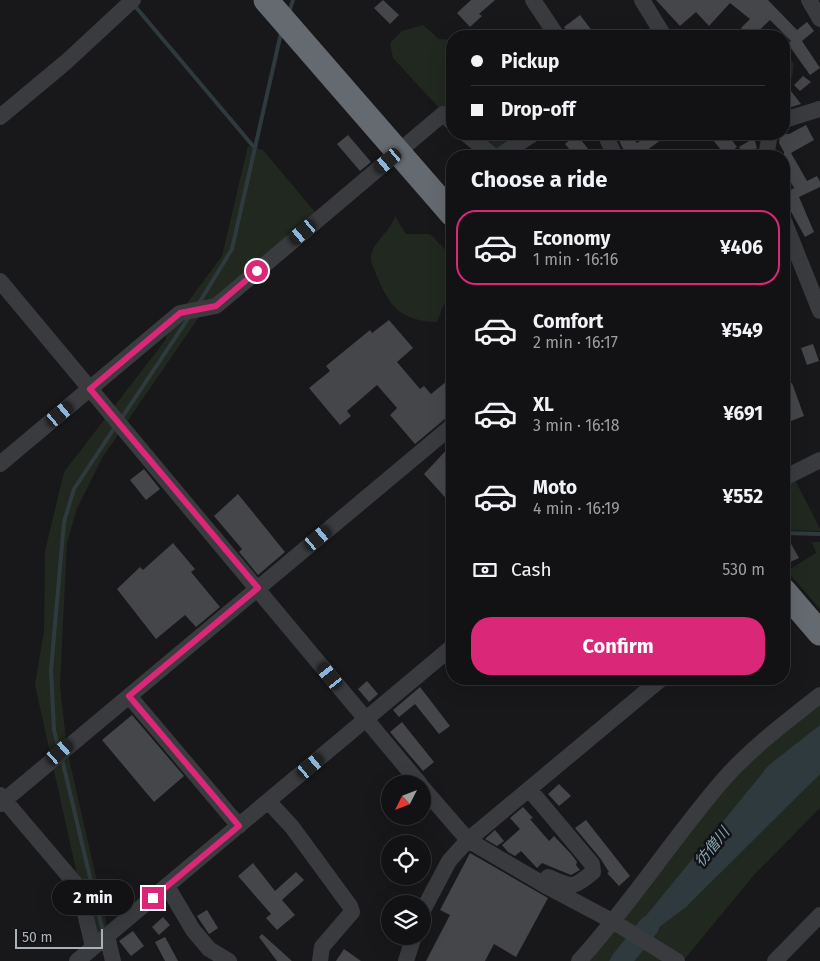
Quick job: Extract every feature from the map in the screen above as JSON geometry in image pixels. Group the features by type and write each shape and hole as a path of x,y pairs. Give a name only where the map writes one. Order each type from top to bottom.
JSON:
{"highway":[{"path":"277,5 446,207"},
{"path":"790,598 820,633"}],"street":[{"path":"0,118 66,62 133,0"},
{"path":"533,0 553,30"},
{"path":"642,0 660,30"},
{"path":"790,118 820,109"},
{"path":"0,464 180,313 216,306 443,114 446,117"},
{"path":"473,140 486,150"},
{"path":"508,150 524,140"},
{"path":"790,236 820,311"},
{"path":"0,281 412,775"},
{"path":"93,947 79,888 1,800 129,696 446,431"},
{"path":"790,475 820,460"},
{"path":"77,961 446,652"},
{"path":"431,895 449,861 655,685"},
{"path":"579,961 614,922 724,779 765,740 820,695"},
{"path":"129,696 239,826"},
{"path":"517,869 527,870 571,886 576,886 593,872 592,864 531,792"},
{"path":"431,797 471,842 614,922 677,961"},
{"path":"268,801 292,827 350,906 352,912 322,947 321,960"},
{"path":"167,886 193,930 219,958"},
{"path":"775,961 820,915"},
{"path":"107,936 113,961"},
{"path":"406,961 411,945"}],"shaded area":[{"path":"423,25 439,39 446,40 446,115 393,58 390,43 402,31"},
{"path":"790,58 794,64 792,78 790,80"},
{"path":"475,140 522,140 508,150 490,150"},
{"path":"248,146 263,150 320,218 201,314 102,458 77,508 67,543 60,685 67,750 109,934 93,947 35,685 44,631 45,551 64,472 166,339 167,330 222,256"},
{"path":"395,216 406,234 430,234 446,251 446,299 437,322 414,319 398,310 386,295 372,265 371,256 375,245"},
{"path":"792,474 820,531 790,530 790,475"},
{"path":"812,542 820,542 820,609 790,574 790,569 816,553"},
{"path":"820,689 820,808 754,875 683,961 582,961 753,750"}],"water":[{"path":"820,725 820,774 686,907 614,961 609,961 769,765"}],"building":[{"path":"383,0 399,15 390,24 374,8"},
{"path":"471,0 495,0 479,14 482,16 470,27 457,13"},
{"path":"656,0 768,0 797,30 807,22 814,31 802,41 820,68 810,75 790,47 790,30 780,30 770,20 759,30 743,30 741,28 750,19 730,3 709,26 696,12 680,26"},
{"path":"580,15 591,30 566,30 564,27"},
{"path":"803,76 811,82 800,91 794,85"},
{"path":"791,91 801,104 790,107"},
{"path":"806,125 814,140 791,153 807,181 817,176 820,182 820,187 799,197 814,232 805,237 790,210 790,190 794,188 790,181 790,150 783,150 779,143 779,140 790,140 790,133"},
{"path":"348,135 371,162 360,171 337,144"},
{"path":"569,140 581,140 589,150 570,150 565,144"},
{"path":"619,140 635,140 637,143 641,140 661,140 647,150 624,150"},
{"path":"713,140 732,140 737,147 733,150 721,150"},
{"path":"751,140 755,140 757,148 753,150 741,150 739,147"},
{"path":"389,320 413,348 397,362 420,389 424,386 431,394 446,382 446,418 415,444 390,415 397,408 377,385 347,411 351,416 340,425 309,388 330,371 326,366 370,330 372,333"},
{"path":"813,344 819,361 807,365 801,348"},
{"path":"792,383 804,416 791,421 790,418 790,384"},
{"path":"446,450 446,498 424,474"},
{"path":"144,469 160,489 146,500 130,480"},
{"path":"238,494 285,552 258,575 239,552 242,549 214,516"},
{"path":"790,542 799,558 790,562"},
{"path":"173,543 195,569 191,572 220,607 196,627 185,615 156,639 117,589 140,567 143,570"},
{"path":"367,681 378,694 369,702 358,689"},
{"path":"420,687 450,726 439,734 415,704 399,717 393,710"},
{"path":"132,715 184,776 154,802 102,740"},
{"path":"402,722 434,762 423,771 390,732"},
{"path":"559,784 571,796 559,806 548,794"},
{"path":"523,807 533,818 530,819 549,841 554,836 571,854 580,870 571,875 542,863 537,868 521,851 515,856 508,852 502,845 520,829 510,818"},
{"path":"586,820 630,876 619,886 607,873 609,872 600,858 575,828"},
{"path":"495,830 504,841 497,846 485,839"},
{"path":"470,853 548,898 516,957 494,944 485,961 426,961 450,915 440,910"},
{"path":"253,863 275,891 296,872 304,880 282,900 295,915 277,930 266,918 271,914 238,876"},
{"path":"207,910 218,928 209,934 197,916"},
{"path":"163,917 170,925 159,935 152,927"},
{"path":"133,931 144,946 131,956 119,941"},
{"path":"262,934 292,961 277,961 259,937"},
{"path":"165,937 178,961 165,961 155,942"},
{"path":"344,949 361,961 336,961"}],"waterway":[{"path":"289,12 293,0"},
{"path":"134,5 253,146"},
{"path":"199,303 232,249 281,33"},
{"path":"121,419 189,317"},
{"path":"59,750 54,730 51,670 64,522 74,489 115,427"},
{"path":"790,533 820,534"},
{"path":"62,759 103,932"},
{"name":"彷僧川","path":"621,961 649,926"}],"route":[{"path":"153,898 239,826 129,696 258,588 90,389 180,313 216,306 257,271"}]}
